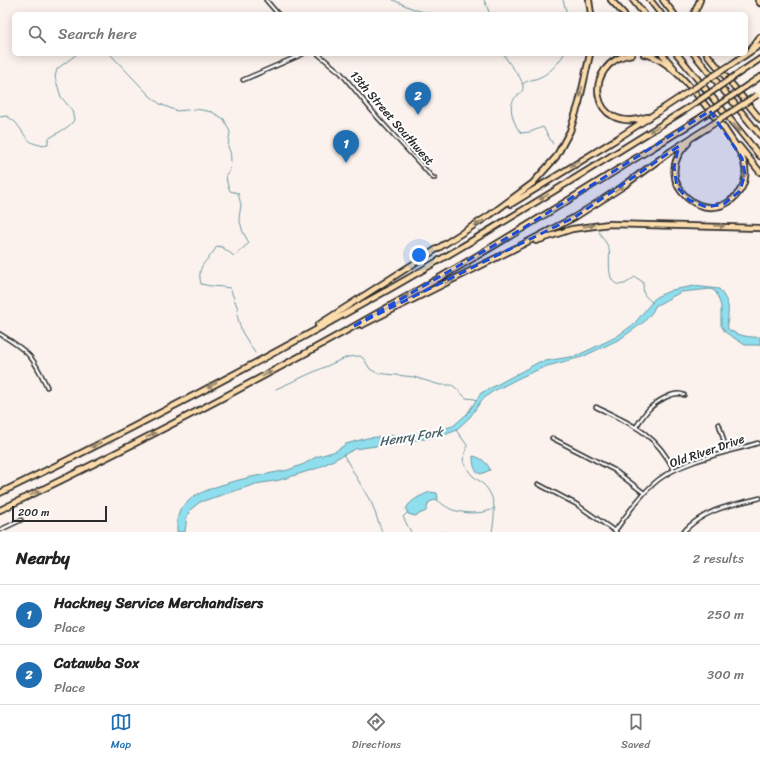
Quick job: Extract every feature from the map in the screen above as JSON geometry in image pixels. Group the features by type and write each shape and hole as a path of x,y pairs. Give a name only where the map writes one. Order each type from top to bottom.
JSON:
{"highway":[{"path":"589,0 591,12"},
{"path":"611,0 622,12"},
{"path":"633,0 642,12"},
{"path":"650,0 659,12"},
{"path":"663,0 672,12"},
{"path":"695,12 700,0"},
{"path":"748,52 760,37"},
{"path":"748,53 760,45"},
{"path":"490,215 533,183 548,168 559,152 573,124 590,56"},
{"path":"623,56 615,60 603,72 600,78 598,87 600,102 603,108 610,115 624,121 639,119 656,113"},
{"path":"652,56 662,61 685,82"},
{"path":"664,56 760,172"},
{"path":"679,56 760,156"},
{"path":"696,56 760,135"},
{"path":"710,56 760,118"},
{"path":"0,493 132,428 318,325 490,215 584,159 744,56"},
{"path":"250,364 388,290 555,191 688,108 760,60"},
{"path":"0,510 164,428 352,327 518,231 697,120 760,77"},
{"path":"352,327 361,326 550,231 601,201 695,135 758,94"},
{"path":"695,135 681,150 676,161 674,174 676,184 683,196 695,204 706,207 720,206 732,199 740,191 745,174 744,163 740,153 722,126"},
{"path":"512,250 567,230 600,224 633,223 760,228"}],"street":[{"path":"266,0 276,12"},
{"path":"243,80 298,56"},
{"name":"13th Street Southwest","path":"320,56 341,73 378,118 432,178 435,178"},
{"path":"0,334 30,355 47,387"},
{"path":"636,427 653,405 675,394 680,393 684,395"},
{"path":"596,407 644,431 659,446 674,470"},
{"path":"718,424 727,452"},
{"path":"552,438 614,470 644,493"},
{"name":"Old River Drive","path":"616,532 644,493 659,479 674,470 758,443"},
{"path":"538,484 576,504 616,532"},
{"path":"683,532 695,521 715,510 760,498"},
{"path":"0,530 21,520"}],"highlighted area":[{"path":"710,111 742,158 745,174 740,191 724,204 706,207 689,200 677,187 674,167 679,146 575,217 352,327 512,235"}],"water":[{"name":"Henry Fork","path":"694,286 719,289 728,306 728,329 743,336 760,337 760,345 745,345 725,332 721,325 721,306 716,292 711,289 681,292 655,306 644,322 620,339 582,357 547,366 492,392 481,401 470,417 455,431 424,439 355,449 318,468 280,480 256,484 200,502 191,509 187,516 185,532 177,532 177,520 180,509 194,496 231,482 288,470 304,464 316,457 336,451 346,444 367,438 431,432 453,426 467,414 481,393 539,362 576,356 616,337 634,324 656,297 672,290"},
{"path":"473,456 483,461 490,470 481,474 475,470"},
{"path":"430,492 437,493 438,499 429,502 426,511 415,516 408,514 406,509 413,500"}],"waterway":[{"path":"393,0 424,12"},
{"path":"484,0 489,12"},
{"path":"563,0 566,12"},
{"path":"0,117 7,116 14,121 31,142 41,145 48,144 48,139 66,128 74,120 72,110 61,97 55,77 57,69 74,56"},
{"path":"112,56 149,95 160,104 177,111 196,109 212,112 224,119 230,132 228,147 231,161 230,170 226,174 227,183 230,191 238,193 241,205 239,218 243,232 249,243 234,256 222,247 217,246 214,252 201,267 200,277 201,284 230,288 238,309 237,315 242,332 255,353"},
{"path":"505,56 520,77 523,86 521,93 514,99 511,109 517,127 521,133 530,132 543,127 553,144"},
{"path":"523,84 546,74 556,65 563,56"},
{"path":"599,232 609,249 610,271 614,282 624,284 635,277 643,282 644,293 652,302"},
{"path":"276,389 348,357 360,356 364,359 370,369 377,373 414,377 440,385 452,385 466,398 475,399 477,401"},
{"path":"456,430 467,445 463,460 467,468 471,474 488,489 493,500 494,519 492,532"},
{"path":"343,454 372,504 382,532"},
{"path":"437,500 446,507 466,513 482,512 495,508"},
{"path":"408,512 403,517 411,532"},
{"path":"439,532 446,532"}],"place":[{"name":"Catawba Sox","path":"418,115"},
{"name":"Hackney Service Merchandisers","path":"346,163"}]}
